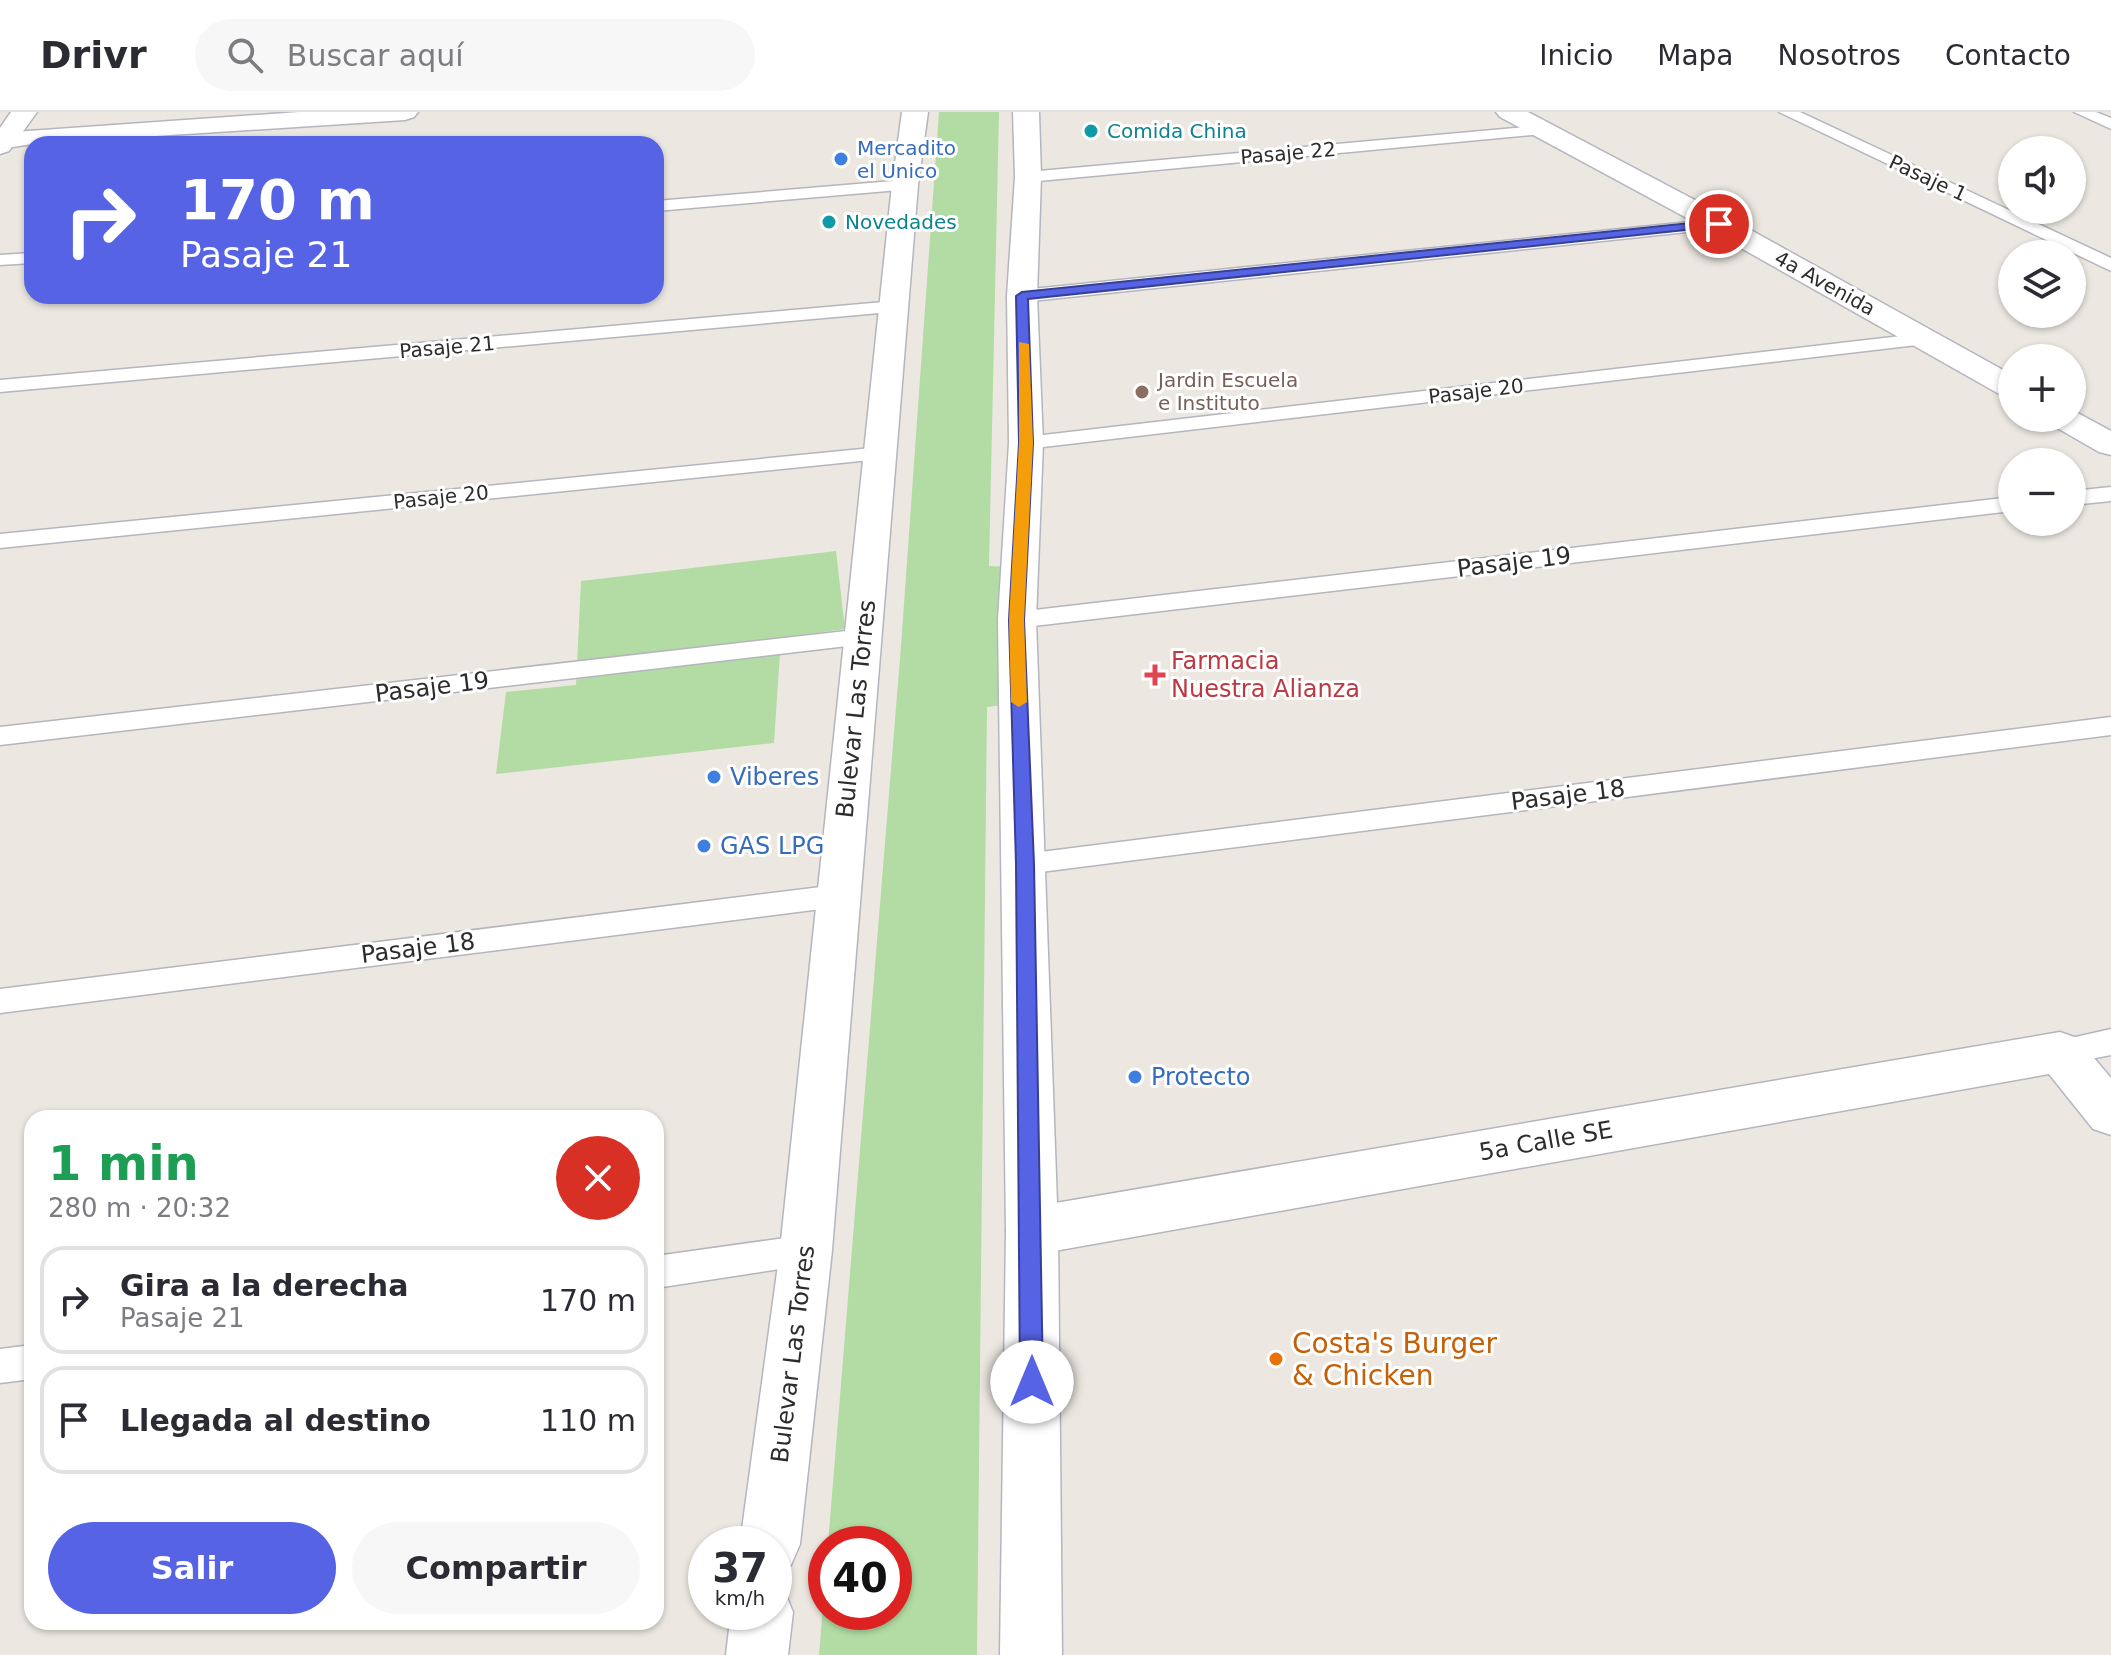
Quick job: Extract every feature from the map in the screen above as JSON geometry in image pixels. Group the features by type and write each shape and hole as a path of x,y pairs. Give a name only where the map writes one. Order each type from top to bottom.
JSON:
{"street":[{"path":"1,143 24,112"},
{"path":"92,136 405,112"},
{"name":"Bulevar Las Torres","path":"772,1526 806,1250 905,185 915,112"},
{"path":"1026,112 1028,177 1022,296 1026,443 1017,620 1032,1231 1031,1655"},
{"name":"4a Avenida","path":"1509,112 1719,224 1998,380"},
{"path":"1,143 24,141"},
{"path":"2086,431 2111,445"},
{"path":"2060,1052 2111,1114"},
{"name":"5a Calle SE","path":"1032,1231 2060,1052"},
{"path":"757,1655 760,1630"}],"lane":[{"name":"Pasaje 1","path":"1787,112 2111,265"},
{"path":"2082,112 2111,124"},
{"name":"Pasaje 22","path":"1028,177 1547,130"},
{"path":"664,205 905,185"},
{"path":"1022,296 1719,224"},
{"path":"0,260 24,258"},
{"name":"Pasaje 21","path":"0,386 895,307"},
{"name":"Pasaje 20","path":"1026,443 1927,339"},
{"name":"Pasaje 20","path":"0,541 882,453"},
{"path":"2086,497 2111,494"},
{"name":"Pasaje 19","path":"1017,620 1998,506"},
{"name":"Pasaje 19","path":"0,736 864,637"},
{"name":"Pasaje 18","path":"1025,864 2111,726"},
{"name":"Pasaje 18","path":"0,1001 837,896"},
{"path":"2060,1052 2111,1042"},
{"path":"664,1271 806,1250"},
{"path":"0,1366 24,1363"}],"green space":[{"path":"939,112 999,112 989,566 1008,567 1002,705 987,707 977,1655 819,1655 821,1630 912,1630 912,1526 829,1526 901,646"},
{"path":"836,551 845,629 781,638 774,743 496,774 506,692 576,685 581,581"}],"slow traffic":[{"path":"1019,702 1017,620 1026,443 1023,344"}],"place":[{"name":"Comida China","path":"1091,131"},
{"name":"Mercadito el Unico","path":"841,159"},
{"name":"Novedades","path":"829,222"},
{"name":"Jardin Escuela e Instituto","path":"1142,392"},
{"name":"Farmacia Nuestra Alianza","path":"1155,675"},
{"name":"Viberes","path":"714,777"},
{"name":"GAS LPG","path":"704,846"},
{"name":"Protecto","path":"1135,1077"},
{"name":"Costa's Burger & Chicken","path":"1276,1359"}],"route":[{"path":"1032,1382 1025,864 1017,620 1026,443 1022,296 1719,224"}]}
